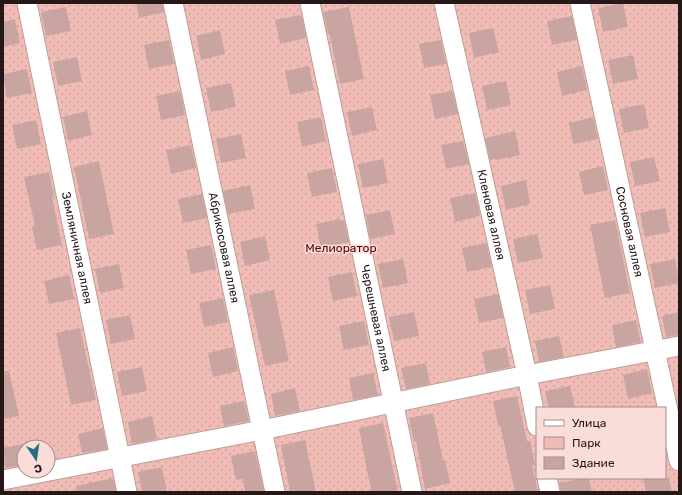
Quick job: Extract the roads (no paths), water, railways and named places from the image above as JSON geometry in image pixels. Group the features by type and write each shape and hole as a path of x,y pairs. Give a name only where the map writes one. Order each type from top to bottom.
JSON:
{"street":[{"name":"Земляничная аллея","path":"28,3 127,492"},
{"name":"Абрикосовая аллея","path":"172,3 275,492"},
{"name":"Черешневая аллея","path":"310,3 412,492"},
{"name":"Кленовая аллея","path":"444,3 536,421"},
{"name":"Сосновая аллея","path":"580,3 679,461"},
{"path":"3,480 262,430 527,375 679,346"},
{"path":"547,479 550,492"}],"park label":[{"name":"Мелиоратор","path":"341,248"}]}
